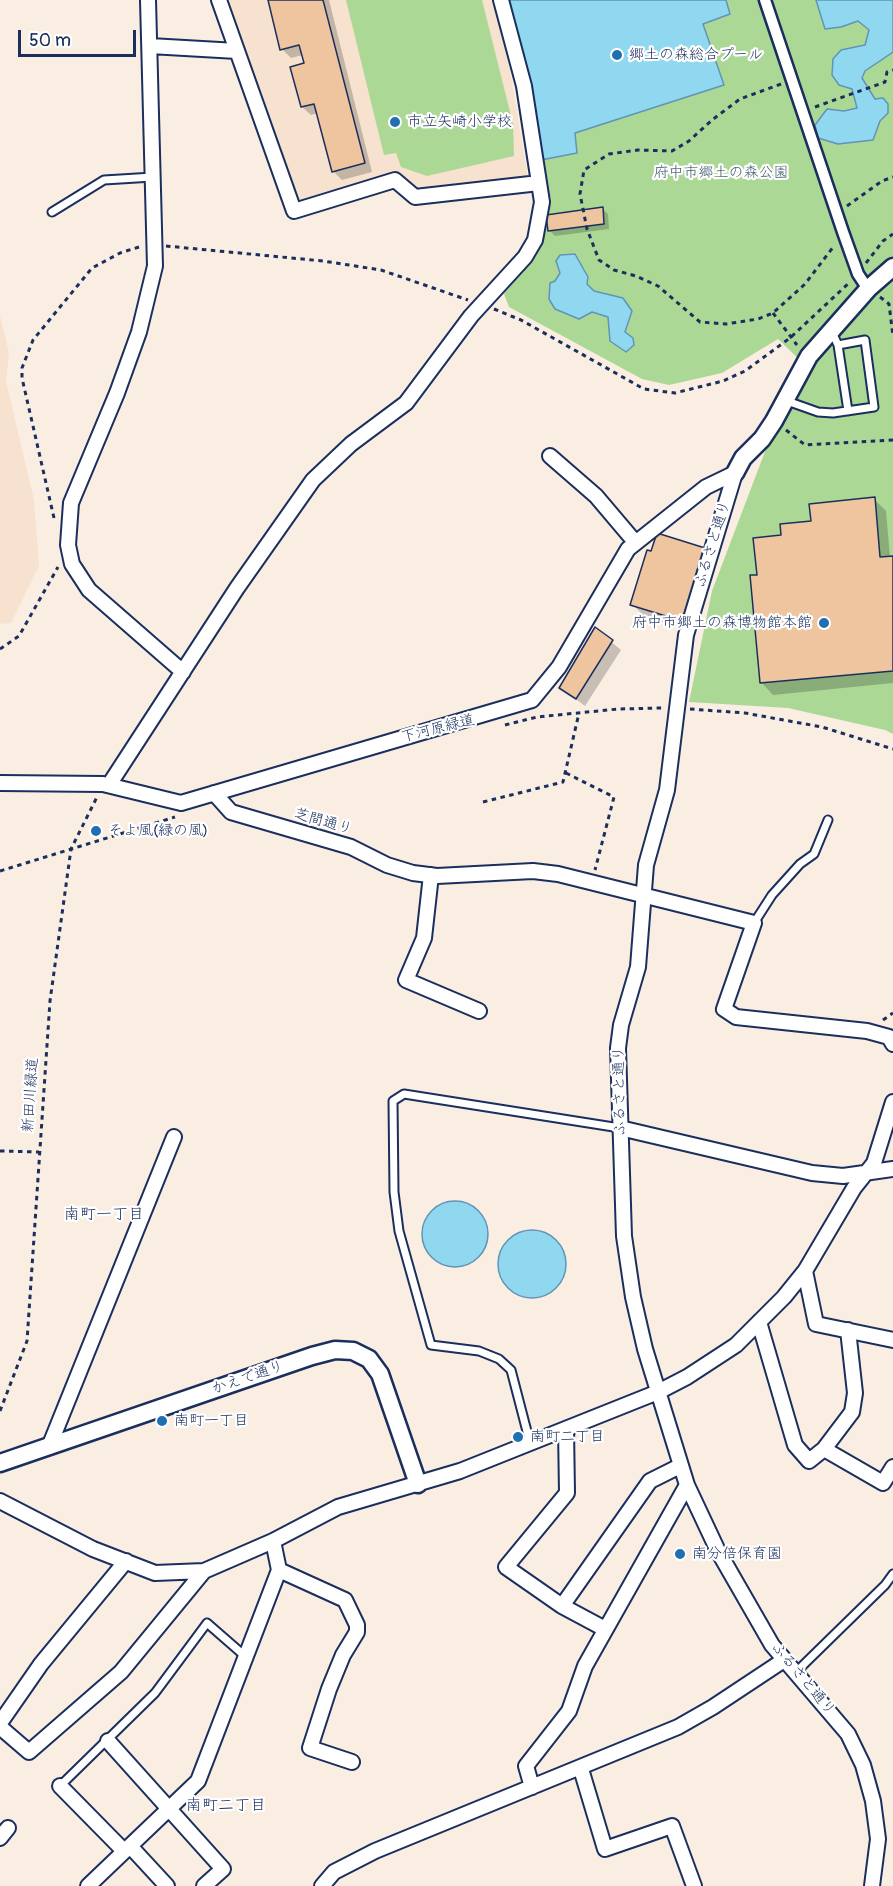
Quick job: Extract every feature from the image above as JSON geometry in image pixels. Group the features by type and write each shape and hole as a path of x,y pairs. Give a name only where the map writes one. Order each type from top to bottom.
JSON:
{"street":[{"path":"148,0 155,266 139,332 106,421 71,504 68,545 72,564 89,590 183,672"},
{"path":"219,0 294,211 395,180 415,197 539,183"},
{"path":"106,784 237,588 313,480 351,444 406,403 482,304 525,257 535,240 542,202 524,86 501,0"},
{"path":"765,0 837,216 861,279"},
{"path":"150,46 237,51"},
{"name":"ふるさと通り","path":"872,1886 879,1839 873,1801 863,1765 848,1734 772,1645 718,1551 680,1466 633,1297 624,1236 618,1048 621,1025 638,967 646,865 667,790 686,635 735,473 743,458 762,439 774,421 809,356 835,337 869,288 893,267"},
{"path":"550,456 596,496 635,542"},
{"path":"0,783 106,784 181,803 532,700 559,667 628,549 706,488 735,473"},
{"name":"芝間通り","path":"214,793 231,812 351,847 387,865 430,875 533,871 592,881 754,923"},
{"path":"430,875 424,939 406,980 478,1011"},
{"path":"754,923 724,1009 736,1017 867,1031 889,1037 893,1044"},
{"path":"0,1501 93,1549 155,1573 204,1571 273,1541 338,1507 418,1485 658,1392 687,1377 736,1345 805,1271 854,1188 874,1163 893,1102"},
{"path":"620,1128 812,1173 865,1175 893,1169"},
{"path":"49,1447 174,1137"},
{"path":"805,1271 816,1324 893,1340"},
{"path":"759,1322 795,1445 809,1461 824,1449 852,1412 855,1392 848,1330"},
{"name":"かえで通り","path":"0,1464 335,1350 353,1351 369,1359 380,1374 418,1485"},
{"path":"566,1429 567,1493 506,1567 562,1606 605,1629"},
{"path":"824,1449 884,1483 893,1467"},
{"path":"562,1606 650,1481 680,1466"},
{"path":"532,1787 526,1766 569,1711 585,1666 687,1485"},
{"path":"88,1886 198,1781 279,1570 273,1541"},
{"path":"126,1561 41,1664 0,1725 29,1752 121,1672 204,1571"},
{"path":"279,1570 345,1600 357,1625 357,1632 343,1655 328,1689 310,1748 352,1762"},
{"path":"322,1886 334,1872 375,1851 678,1727 784,1660"},
{"path":"108,1741 223,1869 204,1886"},
{"path":"581,1768 604,1849 672,1826 694,1886"},
{"path":"60,1786 167,1886"}],"lane":[{"path":"52,212 104,180 153,177"},
{"path":"786,401 818,412 848,411 874,407 865,340 835,337 848,411"},
{"path":"754,923 772,895 800,864 814,854 828,820"},
{"path":"530,1443 511,1370 499,1359 479,1351 431,1345 399,1231 393,1192 393,1101 404,1094 620,1128"},
{"path":"795,1673 885,1586 893,1574"},
{"path":"885,1586 893,1592"},
{"path":"60,1786 156,1693 207,1623 246,1657"}],"path":[{"path":"802,111 885,82 887,72 893,70"},
{"path":"792,80 741,99 712,120 689,141 672,151 638,150 609,154 584,170 580,194 587,229 599,260 614,270 636,276 658,286 700,322 726,324 758,319 773,313 825,261 843,232"},
{"path":"837,216 850,202 882,181 893,177"},
{"path":"55,525 52,503 22,378 22,368 33,340 92,268 120,253 156,246 323,261 381,270 482,304 521,320 629,382 658,393 675,393 723,381 745,371 790,338 861,279 884,241 893,234"},
{"path":"876,294 889,304 893,336"},
{"path":"773,313 790,338 809,356"},
{"path":"774,421 805,445 893,440"},
{"path":"0,649 19,636 59,565 63,576"},
{"name":"下河原緑道","path":"494,727 537,717 678,708 745,713 822,727 893,749"},
{"path":"483,802 563,783 579,713"},
{"path":"566,774 614,797 592,881"},
{"name":"新田川緑道","path":"0,1411 27,1341 50,1001 71,849 106,784"},
{"path":"0,871 177,816"},
{"path":"0,1151 39,1152"}],"shaded area":[{"name":"市立矢崎小学校","path":"227,0 493,0 510,71 528,178 417,190 395,174 300,201"},
{"path":"0,316 9,353 6,381 34,500 39,566 11,623 0,624"}],"green space":[{"path":"346,0 482,0 513,124 514,156 427,176 401,167 396,153 384,155"},
{"name":"府中市郷土の森公園","path":"506,0 893,0 893,734 885,730 788,708 689,702 712,591 772,433 810,370 778,339 722,373 669,385 642,379 509,307 504,294 543,243 551,200"}],"water":[{"name":"郷土の森総合プール","path":"508,0 726,0 730,14 703,24 724,85 575,133 577,153 541,160"},
{"path":"816,0 893,0 893,52 865,71 862,78 875,99 883,98 888,104 888,113 880,121 873,140 838,144 818,138 815,125 827,109 844,111 857,108 852,89 839,85 832,75 833,59 841,50 865,45 869,30 858,21 841,27 825,29"},
{"path":"575,254 588,277 587,284 594,291 623,298 632,311 625,332 633,338 634,345 626,352 610,341 608,317 592,312 579,319 555,309 549,299 550,283 555,281 560,273 556,261 560,255"},
{"path":"448,1201 462,1201 474,1206 483,1215 488,1234 486,1247 479,1258 462,1267 448,1267 436,1262 427,1253 422,1241 422,1227 427,1215 436,1206"},
{"path":"532,1230 545,1233 556,1240 563,1251 566,1264 563,1277 556,1288 545,1295 532,1298 519,1295 508,1288 501,1277 498,1264 501,1251 508,1240 519,1233"}],"building":[{"path":"268,0 323,0 365,163 332,172 314,104 301,107 290,67 304,63 299,45 280,50"},
{"path":"603,207 604,224 548,231 546,215"},
{"name":"府中市郷土の森博物館本館","path":"875,497 880,557 893,556 893,671 760,683 750,575 757,575 753,538 781,535 780,524 811,521 809,504"},
{"path":"657,533 705,548 682,621 630,605 647,550 651,551"},
{"path":"595,627 613,640 576,699 559,688"}],"place":[{"name":"郷土の森総合プール","path":"617,55"},
{"name":"市立矢崎小学校","path":"395,122"},
{"name":"府中市郷土の森博物館本館","path":"824,623"},
{"name":"そよ風(緑の風)","path":"96,831"},
{"name":"南町一丁目","path":"162,1421"},
{"name":"南町二丁目","path":"518,1437"},
{"name":"南分倍保育園","path":"680,1554"}],"district":[{"name":"南町一丁目","path":"104,1215"},
{"name":"南町二丁目","path":"226,1806"}]}
